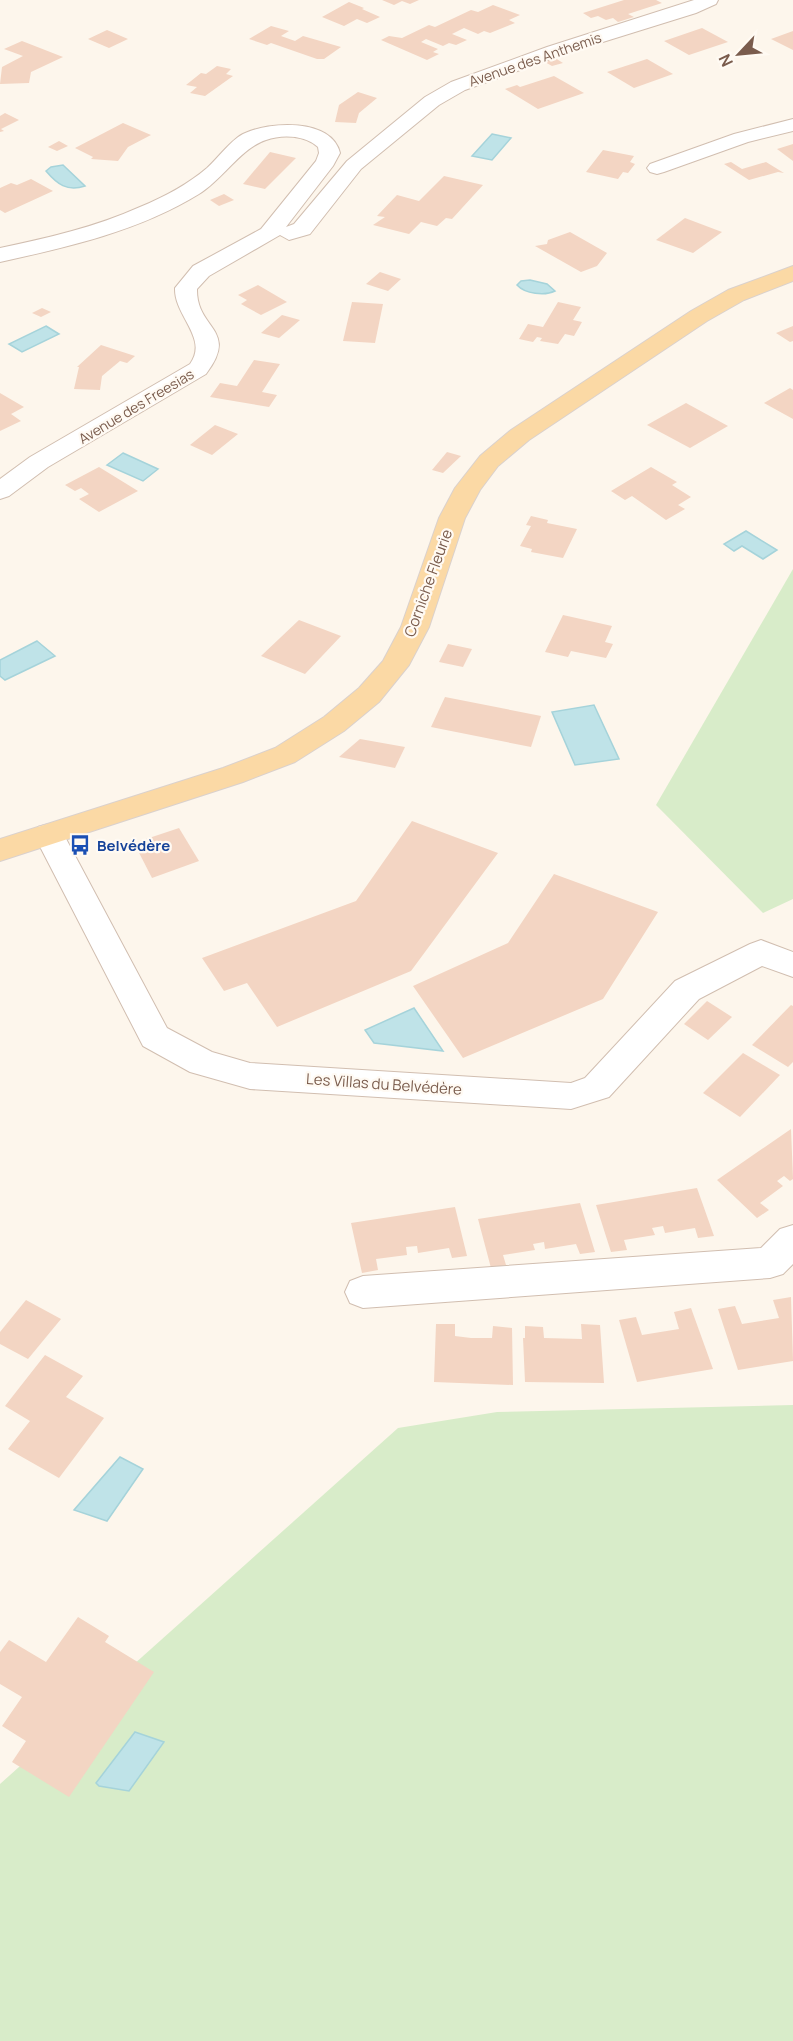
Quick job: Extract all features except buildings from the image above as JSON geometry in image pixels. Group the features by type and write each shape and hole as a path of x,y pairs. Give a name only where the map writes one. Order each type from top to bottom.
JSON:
{"main road":[{"name":"Corniche Fleurie","path":"0,850 243,771 285,755 334,724 369,694 395,665 415,627 452,518 468,488 489,461 520,435 699,316 736,295 793,273"}],"street":[{"name":"Avenue des Anthemis","path":"269,234 285,234 302,229 354,165 432,101 458,86 554,51 689,9 709,0"},
{"path":"657,168 741,138 793,125"},
{"name":"Avenue des Freesias","path":"0,255 86,234 165,203 193,189 249,139 261,134 291,131 317,137 330,148 331,155 269,234 201,271 186,288 187,303 207,338 209,353 198,369 39,462 0,491"},
{"name":"Les Villas du Belvédère","path":"49,835 155,1037 202,1063 250,1076 571,1096 597,1088 687,990 761,952 793,965"},
{"path":"363,1292 770,1263 793,1240"}],"green space":[{"path":"793,569 793,899 763,913 656,805"},
{"path":"793,1405 793,2041 0,2041 0,1784 398,1428 497,1412"}],"water":[{"path":"492,134 511,138 492,160 472,156"},
{"path":"63,165 85,186 73,188 63,186 46,171 51,167"},
{"path":"530,280 547,284 555,291 535,293 517,285 521,281"},
{"path":"46,326 59,334 22,352 9,344"},
{"path":"123,453 158,469 143,481 107,465"},
{"path":"746,531 777,550 763,559 742,546 734,551 724,544"},
{"path":"37,641 55,656 5,680 0,676 0,660"},
{"path":"594,705 619,759 575,765 552,712"},
{"path":"414,1008 443,1051 374,1043 365,1030"},
{"path":"120,1457 143,1469 107,1521 74,1510"},
{"path":"135,1732 164,1742 129,1791 99,1786 96,1783"}],"place":[{"name":"Belvédère","path":"80,845"}]}
